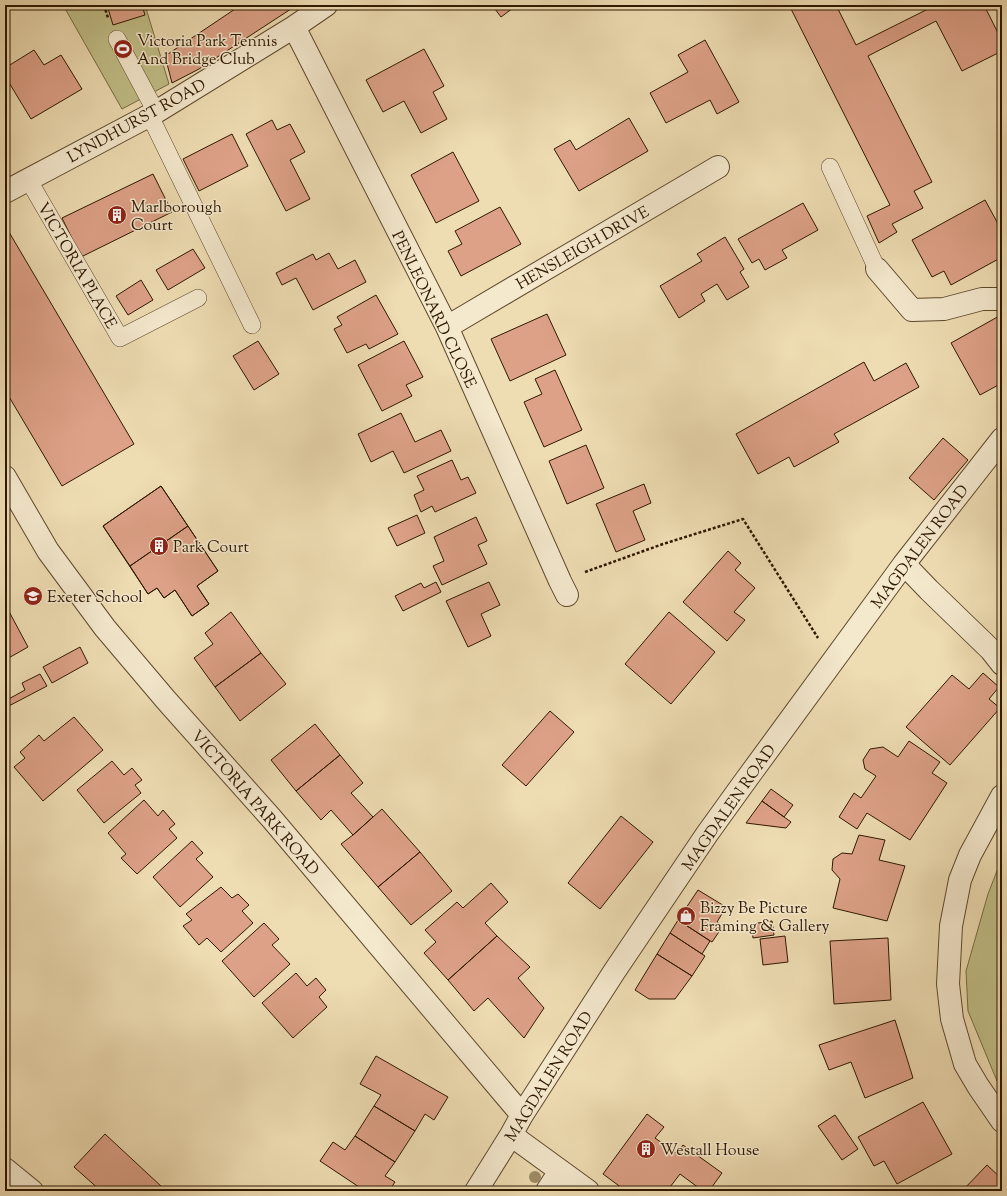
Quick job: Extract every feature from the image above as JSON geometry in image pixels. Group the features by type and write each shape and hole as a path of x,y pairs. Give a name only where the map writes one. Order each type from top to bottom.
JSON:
{"street":[{"name":"LYNDHURST ROAD","path":"5,192 153,114 294,27 326,5"},
{"name":"PENLEONARD CLOSE","path":"294,27 447,327 564,588"},
{"name":"HENSLEIGH DRIVE","path":"447,327 718,168"},
{"path":"877,269 912,310 944,309 982,299 1002,299"},
{"name":"MAGDALEN ROAD","path":"476,1191 522,1115 614,972 707,834 904,564 1002,439"},
{"name":"VICTORIA PARK ROAD","path":"5,477 48,551 105,628 166,700 272,819 522,1115"},
{"path":"904,564 991,650 1002,664"},
{"path":"1002,796 970,855 960,880 951,926 948,984 952,1019 965,1064 1002,1122"},
{"path":"511,1135 588,1191"},
{"path":"5,1169 32,1191"},
{"path":"546,1191 560,1171"}],"lane":[{"path":"117,39 252,325"},
{"path":"830,167 877,269"},
{"name":"VICTORIA PLACE","path":"28,179 120,338 198,298"}],"path":[{"path":"564,588 663,544 743,519 833,661"}],"shaded area":[{"name":"Victoria Park Tennis And Bridge Club","path":"63,5 145,5 169,84 122,109"},
{"path":"1002,858 1002,1088 997,1081 968,1011 966,971 988,894"}],"building":[{"path":"107,5 142,5 145,15 113,25"},
{"path":"241,5 297,5 199,69 172,83 165,56"},
{"path":"492,5 517,5 501,17"},
{"path":"789,5 836,5 856,45 936,5 984,5 1002,41 1002,51 962,71 936,21 868,56 932,182 914,191 923,208 892,224 897,232 879,243 867,216 890,205"},
{"path":"705,40 739,102 717,114 710,100 666,123 650,93 688,72 678,55"},
{"path":"424,49 444,86 433,92 447,119 421,133 404,101 383,112 366,80"},
{"path":"34,50 44,65 61,55 82,89 31,119 5,76 5,68"},
{"path":"629,118 648,151 579,191 554,149 570,140 576,150"},
{"path":"272,120 277,130 290,124 305,152 290,160 310,199 286,211 246,134"},
{"path":"232,134 248,166 199,191 183,159"},
{"path":"453,152 479,201 436,223 411,175"},
{"name":"Marlborough Court","path":"153,174 172,212 81,257 62,218"},
{"path":"985,200 1002,231 1002,257 951,285 944,271 932,277 912,240"},
{"path":"803,203 818,230 782,250 787,258 765,270 759,259 752,263 738,239"},
{"path":"500,207 521,244 461,276 448,251 462,244 455,231"},
{"path":"6,227 134,444 62,486 5,390"},
{"path":"725,237 744,269 740,272 749,287 727,300 717,284 701,294 705,301 679,318 660,286 702,261 697,254"},
{"path":"193,249 205,268 168,290 156,270"},
{"path":"329,253 338,269 355,260 366,282 313,310 296,278 282,285 276,273 313,254 316,260"},
{"path":"141,280 153,300 128,315 116,296"},
{"path":"376,295 398,334 369,349 366,344 347,353 334,329 342,325 337,317"},
{"path":"547,314 566,355 510,381 491,339"},
{"path":"1001,315 1002,383 980,395 951,343"},
{"path":"258,341 279,374 254,390 233,356"},
{"path":"404,341 423,377 406,385 412,396 382,411 358,365"},
{"path":"864,362 874,381 906,363 919,387 834,434 839,442 794,467 789,457 758,474 736,434"},
{"path":"555,370 582,430 544,447 524,402 542,394 535,379"},
{"path":"401,413 415,442 441,430 451,451 404,473 393,451 371,462 358,434"},
{"path":"943,438 968,460 934,500 909,478"},
{"path":"586,445 604,488 567,504 549,461"},
{"path":"452,460 461,480 468,477 476,493 435,512 432,506 421,512 414,495 424,490 417,476"},
{"path":"644,484 651,503 633,511 645,540 616,552 596,504"},
{"path":"161,486 188,526 130,566 103,526"},
{"name":"Park Court","path":"161,486 218,571 197,586 209,604 192,616 175,590 164,598 157,588 148,594 103,526"},
{"path":"417,515 425,533 397,546 388,528"},
{"path":"476,517 487,541 478,545 487,564 442,585 433,566 444,561 434,537"},
{"path":"188,526 218,571 197,586 209,604 192,616 175,590 164,598 157,588 148,594 130,566"},
{"path":"728,551 741,563 735,570 755,588 734,612 745,620 727,641 683,602"},
{"path":"436,582 441,592 403,611 395,596 421,583 424,588"},
{"path":"489,582 500,605 481,614 491,636 468,647 446,601"},
{"path":"5,604 28,647 5,660"},
{"path":"231,612 261,653 215,687 194,658 213,644 205,633"},
{"path":"669,612 715,652 671,704 625,664"},
{"path":"80,647 88,663 52,683 43,667"},
{"path":"261,653 286,684 240,721 215,687"},
{"path":"983,673 999,687 989,699 1000,708 950,765 906,727 952,675 969,689"},
{"path":"40,674 47,686 5,708 5,701 25,690 22,683"},
{"path":"550,711 574,732 526,786 502,765"},
{"path":"74,717 103,750 43,801 14,767 25,758 20,752 39,735 44,741"},
{"path":"315,724 340,755 296,791 271,760"},
{"path":"909,741 940,762 932,773 947,783 910,840 867,813 857,829 839,817 854,793 861,798 876,776 865,769 863,760 870,749 883,747 898,757"},
{"path":"340,755 363,783 351,793 373,817 353,835 331,810 321,820 296,791"},
{"path":"112,761 124,775 132,768 142,780 135,785 141,793 104,823 77,790"},
{"path":"771,789 793,805 784,817 762,801"},
{"path":"144,800 158,816 163,810 175,824 169,829 177,838 137,874 121,858 126,854 108,833"},
{"path":"762,801 791,822 786,828 746,823"},
{"path":"382,809 420,852 378,887 341,844"},
{"path":"621,816 653,842 600,909 568,883"},
{"path":"859,835 885,840 879,860 905,866 887,921 833,908 840,879 832,870 833,859 842,853 852,854"},
{"path":"192,841 203,853 196,859 213,877 180,907 153,877"},
{"path":"420,852 452,891 411,925 378,887"},
{"path":"491,883 508,902 485,923 497,936 448,980 424,953 436,942 425,930 457,902 463,908"},
{"path":"221,887 232,898 238,894 249,905 242,911 253,923 221,952 207,938 199,945 183,926 192,920 186,914"},
{"path":"698,890 726,907 717,922 723,926 712,942 678,920"},
{"path":"678,920 710,941 702,954 670,933"},
{"path":"772,921 774,935 753,938 751,924"},
{"path":"264,923 279,939 272,945 290,964 254,997 222,961"},
{"path":"670,933 705,956 692,976 657,954"},
{"path":"497,936 530,967 518,978 544,1008 524,1038 488,998 474,1011 448,980"},
{"path":"785,936 788,962 763,965 760,939"},
{"path":"888,938 891,1000 834,1004 830,941"},
{"path":"657,954 692,976 675,999 649,999 635,990"},
{"path":"296,973 307,986 316,978 326,990 319,997 327,1007 293,1038 262,1003"},
{"path":"895,1020 913,1078 865,1098 851,1062 829,1070 819,1045"},
{"path":"376,1056 448,1097 434,1120 425,1114 415,1131 374,1106 381,1095 360,1084"},
{"path":"923,1102 952,1154 897,1184 884,1161 874,1166 858,1137"},
{"path":"374,1106 415,1131 395,1162 355,1136"},
{"name":"Westall House","path":"647,1114 664,1127 655,1138 676,1153 683,1145 722,1173 709,1191 703,1191 680,1174 667,1191 664,1191 658,1187 655,1191 626,1191 603,1174"},
{"path":"835,1115 858,1149 842,1160 818,1126"},
{"path":"105,1134 162,1187 158,1191 101,1191 74,1167"},
{"path":"355,1136 395,1162 385,1176 395,1182 389,1191 365,1191 320,1161 333,1142 345,1150"},
{"path":"987,1165 1002,1179 1002,1191 962,1191"}],"place":[{"name":"Victoria Park Tennis And Bridge Club","path":"123,49"},
{"name":"Marlborough Court","path":"117,215"},
{"name":"Park Court","path":"159,546"},
{"name":"Exeter School","path":"33,596"},
{"name":"Bizzy Be Picture Framing & Gallery","path":"686,916"},
{"name":"Westall House","path":"646,1149"}]}
